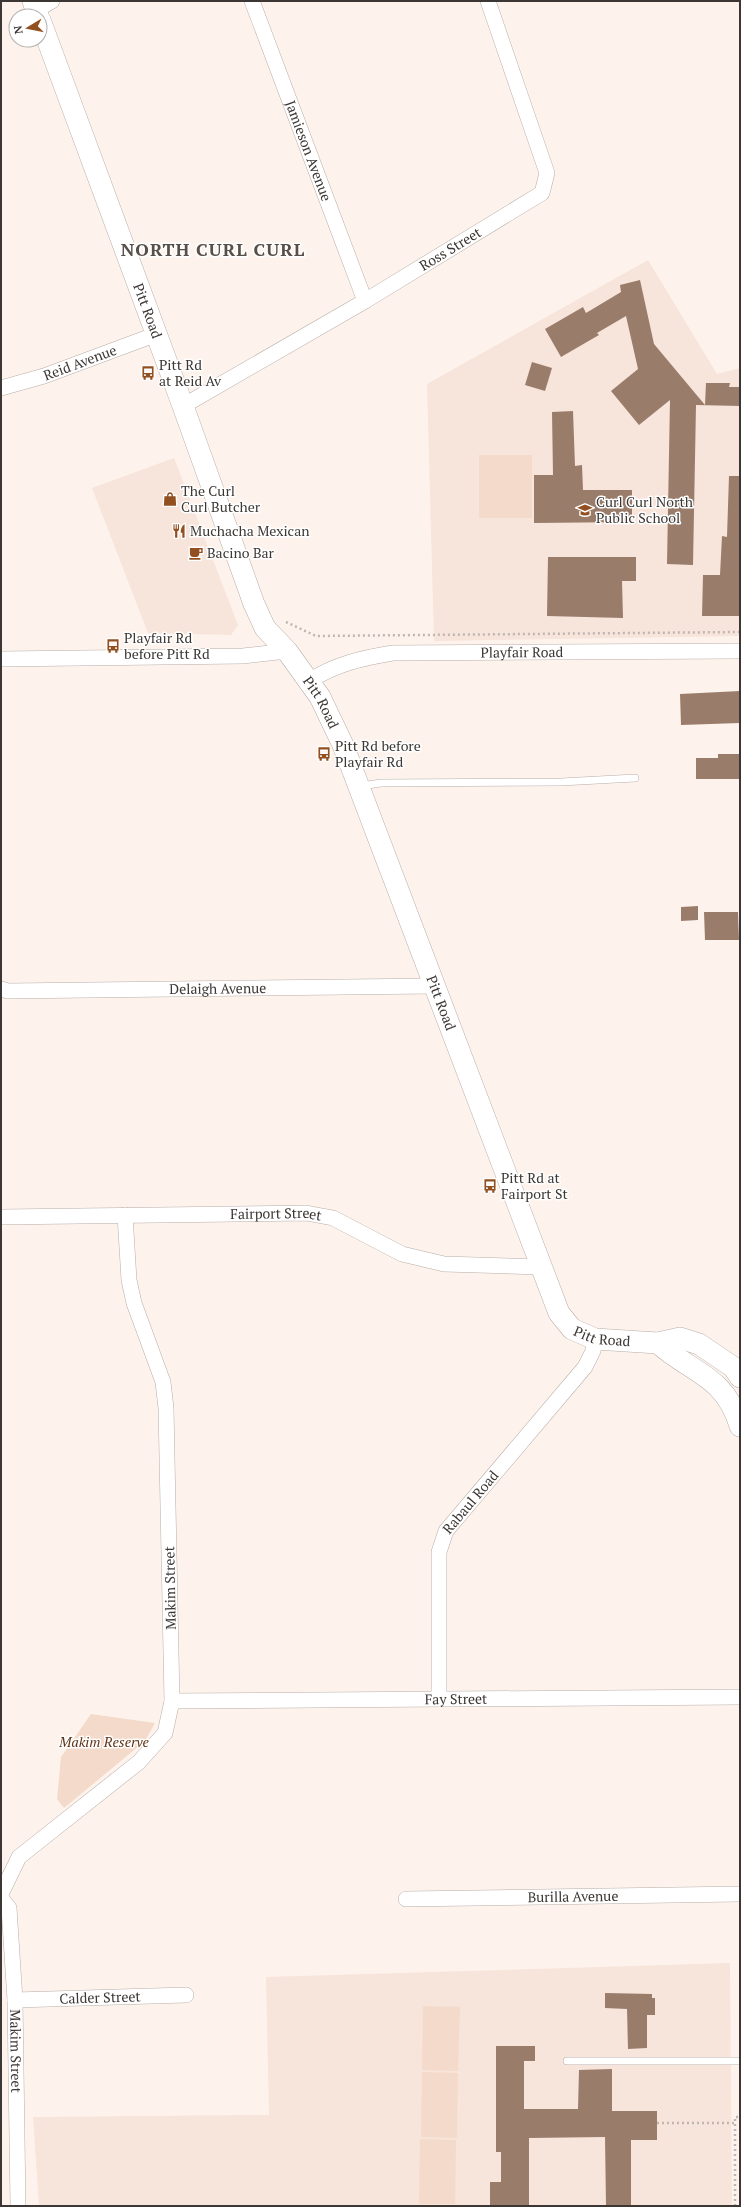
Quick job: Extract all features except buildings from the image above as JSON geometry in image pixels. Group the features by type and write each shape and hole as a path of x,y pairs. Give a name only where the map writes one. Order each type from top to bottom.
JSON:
{"main road":[{"name":"Pitt Road","path":"48,32 254,604 265,628 287,651 309,681 330,716 359,786 559,1313 566,1323 580,1333 596,1339 658,1343 680,1338 699,1344 733,1367 740,1377"},
{"path":"658,1343 674,1357 686,1362 715,1382 732,1389 740,1426"}],"street":[{"name":"Jamieson Avenue","path":"252,1 365,301"},
{"name":"Ross Street","path":"183,406 365,301 542,193 547,173 488,1"},
{"name":"Reid Avenue","path":"1,388 44,376 157,334"},
{"path":"1,658 243,656 287,651"},
{"name":"Playfair Road","path":"309,681 330,669 353,660 393,653 740,651"},
{"name":"Delaigh Avenue","path":"1,989 8,991 435,986"},
{"name":"Fairport Street","path":"1,1216 306,1213 333,1218 402,1254 444,1264 541,1267"},
{"name":"Makim Street","path":"1,1894 19,1857 139,1762 165,1733 172,1701 166,1408 163,1382 134,1303 129,1280 126,1215"},
{"name":"Rabaul Road","path":"439,1699 439,1552 446,1530 585,1367 594,1350 596,1339"},
{"name":"Fay Street","path":"172,1701 740,1697"},
{"name":"Burilla Avenue","path":"406,1899 740,1894"},
{"name":"Makim Street","path":"1,1898 9,1908 15,2000 18,2206"},
{"name":"Calder Street","path":"15,2000 186,1995"}],"lane":[{"path":"359,786 381,783 561,782 588,779 635,778"},
{"path":"567,2061 740,2061"}],"path":[{"path":"284,620 316,636 740,632"},
{"path":"735,2206 734,2123 735,2117 740,2117"},
{"path":"657,2123 734,2123"}],"shaded area":[{"name":"Curl Curl North Public School","path":"648,260 717,374 740,368 740,636 434,641 427,384"},
{"path":"174,458 238,625 231,635 148,633 92,488"},
{"path":"730,1963 732,2206 39,2206 33,2117 269,2115 266,1977"}],"green space":[{"path":"479,455 532,455 532,518 479,518"},
{"name":"Makim Reserve","path":"91,1714 155,1723 145,1741 64,1808 57,1799 61,1757"},
{"path":"423,2006 460,2007 458,2071 422,2070"},
{"path":"422,2072 458,2073 457,2138 421,2137"},
{"path":"420,2139 456,2140 455,2204 419,2204"}],"place":[{"name":"Pitt Rd at Reid Av","path":"148,373"},
{"name":"The Curl Curl Butcher","path":"170,499"},
{"name":"Curl Curl North Public School","path":"585,510"},
{"name":"Muchacha Mexican","path":"179,531"},
{"name":"Bacino Bar","path":"196,553"},
{"name":"Playfair Rd before Pitt Rd","path":"113,646"},
{"name":"Pitt Rd before Playfair Rd","path":"324,754"},
{"name":"Pitt Rd at Fairport St","path":"490,1186"}],"district":[{"name":"NORTH CURL CURL","path":"213,250"}]}
